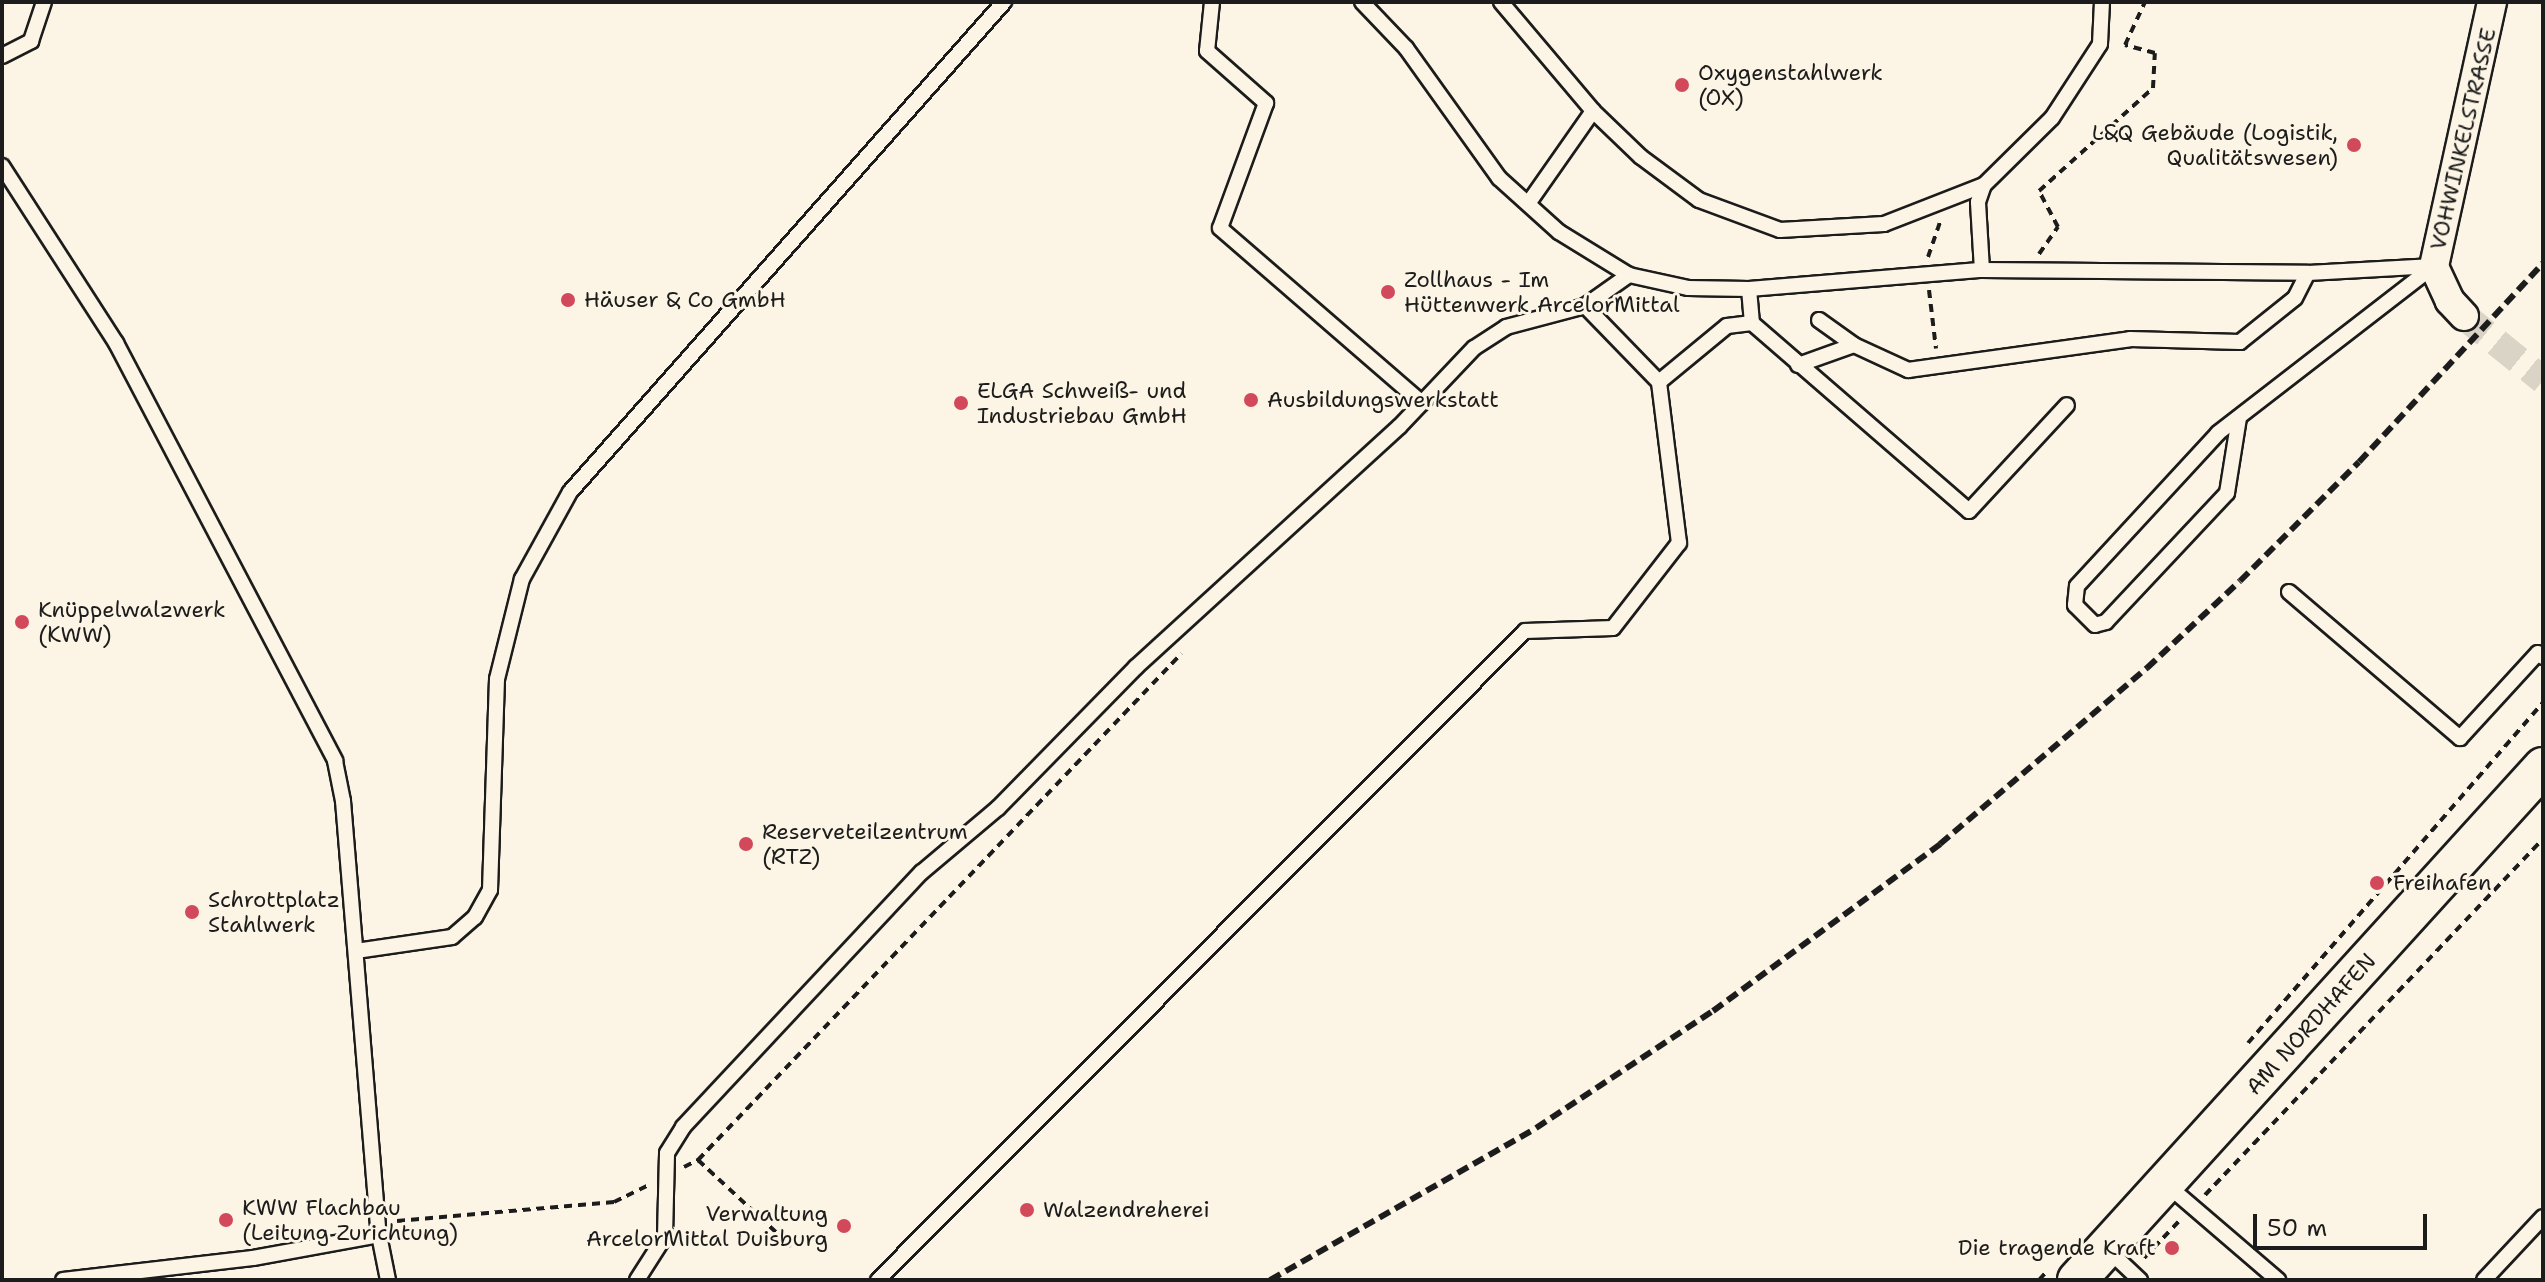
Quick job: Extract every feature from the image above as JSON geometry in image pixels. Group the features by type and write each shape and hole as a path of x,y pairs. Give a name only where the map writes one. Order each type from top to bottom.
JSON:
{"main road":[{"name":"AM NORDHAFEN","path":"2077,1280 2126,1267 2179,1195 2543,767"}],"street":[{"name":"VOHWINKELSTRASSE","path":"2464,316 2450,301 2434,266 2492,2"}],"lane":[{"path":"2,56 31,41 44,2"},
{"path":"356,951 452,937 475,917 490,890 497,679 522,579 570,492 1004,2"},
{"path":"1212,2 1207,51 1266,103 1220,228 1422,403"},
{"path":"1362,2 1406,48 1499,178 1559,232 1629,275 1688,288 1749,289 1818,288 1982,270 2308,273 2434,266"},
{"path":"1501,2 1593,111 1641,157 1699,200 1780,230 1884,224 1984,185 2052,118 2100,44 2102,2"},
{"path":"1528,204 1593,111"},
{"path":"2,166 116,343 335,761 356,951 379,1235 388,1280"},
{"path":"1982,270 1978,202 1984,185"},
{"path":"2239,418 2227,493 2106,622 2095,625 2075,605 2077,586 2218,433 2434,266"},
{"path":"1819,320 1854,345 1908,370 2130,339 2240,342 2295,298 2308,273"},
{"path":"637,1280 665,1236 667,1153 683,1127 922,872 998,808 1136,667 1422,403 1474,348 1506,327 1585,306 1629,275"},
{"path":"1749,289 1752,323 1969,511 2067,405"},
{"path":"878,1280 1073,1078 1525,631 1613,628 1679,543 1659,382 1585,306"},
{"path":"1659,382 1727,326 1752,323"},
{"path":"1798,365 1854,345"},
{"path":"2289,592 2460,738 2538,653 2543,657"},
{"path":"2179,1195 2278,1280"},
{"path":"2484,1280 2543,1217"},
{"path":"63,1280 253,1258 379,1235"}],"path":[{"path":"2029,269 2058,227 2039,191 2153,88 2155,53 2125,45 2145,2"},
{"path":"2331,949 2543,703"},
{"path":"2126,1267 2179,1195 2543,839"},
{"path":"698,1160 791,1246"}],"tunnel":[{"path":"2464,316 2543,380"}],"railway":[{"path":"1270,1280 1536,1128 1713,1011 1940,844 2147,668 2240,581 2359,462 2543,263"}],"place":[{"name":"Oxygenstahlwerk (OX)","path":"1682,85"},
{"name":"L&Q Gebäude (Logistik, Qualitätswesen)","path":"2354,145"},
{"name":"Zollhaus - Im Hüttenwerk ArcelorMittal","path":"1388,292"},
{"name":"Häuser & Co GmbH","path":"568,300"},
{"name":"Ausbildungswerkstatt","path":"1251,400"},
{"name":"ELGA Schweiß- und Industriebau GmbH","path":"961,403"},
{"name":"Knüppelwalzwerk (KWW)","path":"22,622"},
{"name":"Reserveteilzentrum (RTZ)","path":"746,844"},
{"name":"Freihafen","path":"2377,883"},
{"name":"Schrottplatz Stahlwerk","path":"192,912"},
{"name":"Walzendreherei","path":"1027,1210"},
{"name":"KWW Flachbau (Leitung Zurichtung)","path":"226,1220"},
{"name":"Verwaltung ArcelorMittal Duisburg","path":"844,1226"},
{"name":"Die tragende Kraft","path":"2172,1248"}]}
